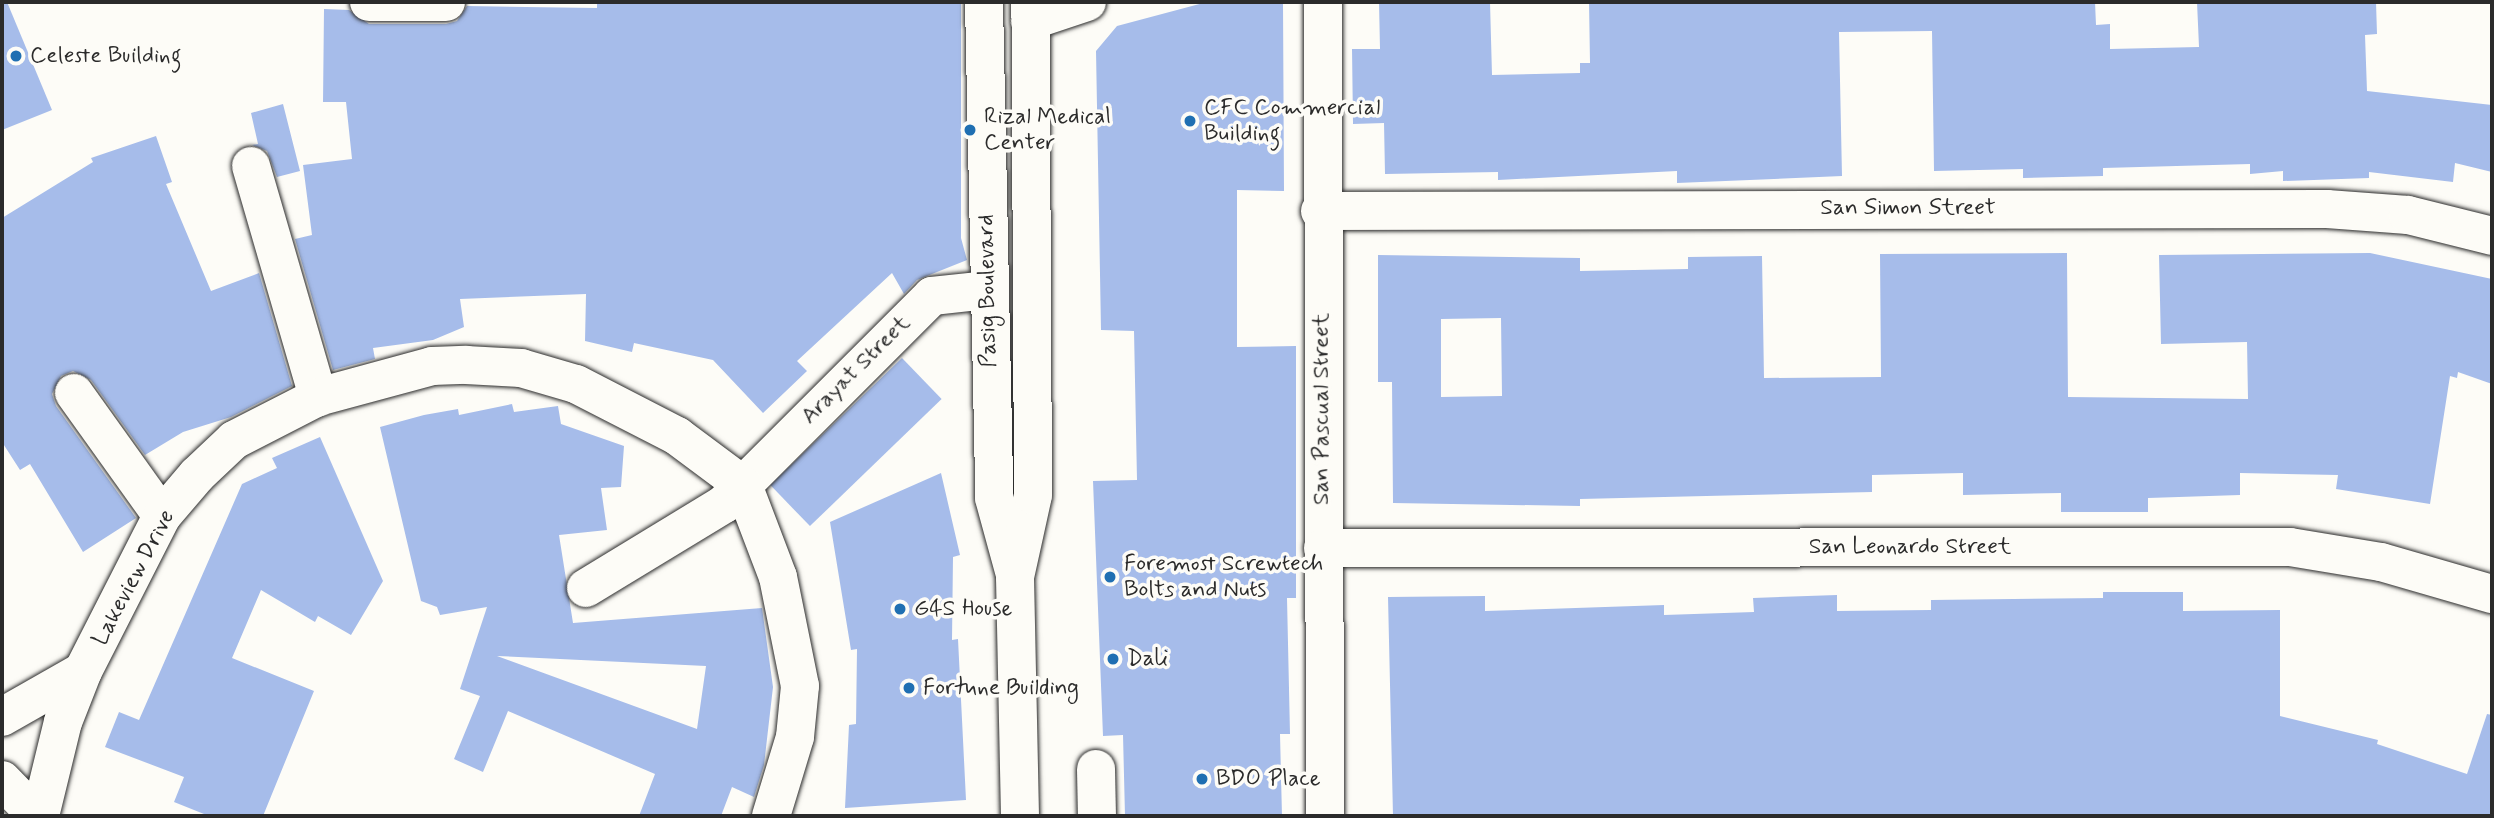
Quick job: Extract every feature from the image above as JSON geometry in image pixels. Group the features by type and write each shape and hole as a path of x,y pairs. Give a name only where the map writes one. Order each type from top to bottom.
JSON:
{"street":[{"path":"369,2 446,2"},
{"name":"Pasig Boulevard","path":"985,2 987,290 994,498 1015,577"},
{"path":"1030,11 1087,2"},
{"name":"San Pascual Street","path":"1324,2 1321,211 1325,816"},
{"name":"Pasig Boulevard","path":"1020,816 1015,577 1033,495 1030,11"},
{"path":"251,166 318,397"},
{"name":"San Simon Street","path":"1321,211 2327,209 2408,215 2492,236"},
{"name":"Arayat Street","path":"586,588 724,504 932,296 987,290"},
{"name":"Lakeview Drive","path":"38,816 63,722 83,671 162,516 234,440 318,397 432,366 521,368 576,384 666,430 743,485"},
{"path":"74,393 162,516"},
{"path":"743,485 778,577 800,686 795,737 771,816"},
{"name":"San Leonardo Street","path":"1323,548 2290,547 2381,562 2492,594"},
{"path":"2,717 83,671"},
{"path":"1097,769 1097,816"},
{"path":"2,780 38,816"}],"building":[{"name":"Celeste Building","path":"2,2 7,2 52,110 2,130"},
{"path":"597,2 961,2 961,238 967,260 917,280 904,294 892,273 797,361 807,371 763,413 713,360 634,343 632,352 585,341 586,294 460,299 464,327 433,340 373,348 375,359 333,370 295,239 312,235 303,165 352,159 346,102 323,102 324,9 349,10 369,24 446,24 457,21 467,6 597,8"},
{"path":"1207,2 1283,2 1284,191 1237,190 1237,347 1296,346 1296,598 1287,598 1290,734 1280,734 1282,816 1125,816 1123,735 1103,736 1093,481 1137,480 1134,331 1101,330 1096,51 1117,26"},
{"path":"1379,2 1490,2 1492,75 1580,73 1580,63 1590,63 1589,2 2095,2 2096,25 2110,24 2110,49 2199,47 2197,2 2376,2 2377,34 2365,35 2367,91 2492,105 2492,172 2455,163 2453,182 2369,172 2369,178 2283,181 2283,171 2250,174 2250,164 2103,168 2103,176 2023,178 2023,169 1934,171 1932,31 1839,32 1842,176 1677,183 1677,171 1498,180 1498,172 1385,174 1384,123 1353,124 1352,49 1380,49"},
{"path":"283,104 300,171 277,177 267,151 252,145 258,144 251,113"},
{"path":"156,136 172,182 166,184 211,291 259,273 292,386 231,417 183,432 145,455 91,380 73,371 61,376 52,394 56,406 136,518 83,552 30,464 20,470 2,442 2,218 93,162 91,158"},
{"path":"2067,253 2068,397 2248,399 2247,342 2161,344 2159,255 2370,253 2492,279 2492,384 2458,372 2457,378 2450,376 2430,504 2336,489 2338,475 2240,473 2240,495 2148,498 2148,512 2061,512 2061,493 1963,495 1963,473 1872,475 1872,492 1580,499 1580,506 1393,503 1392,382 1378,382 1378,255 1580,258 1580,271 1688,269 1688,257 1762,256 1764,378 1881,377 1880,254","holes":["1501,318 1502,396 1441,397 1441,319"]},
{"path":"902,358 942,399 810,526 770,485"},
{"path":"512,404 514,412 558,406 561,424 624,446 621,487 601,488 607,530 559,535 573,623 762,608 773,687 764,765 754,797 732,787 721,816 639,816 655,774 508,711 483,772 454,759 480,696 460,689 487,607 440,615 437,607 421,601 380,427 458,409 459,415","holes":["497,656 706,666 697,729"]},
{"path":"320,437 383,581 351,635 318,616 315,622 261,590 232,658 314,691 263,816 209,816 174,802 184,777 105,747 119,712 139,720 242,484 277,468 272,458"},
{"path":"941,473 960,555 953,557 952,640 958,639 966,800 845,808 849,725 856,724 857,649 851,650 830,522"},
{"path":"2103,592 2183,592 2183,611 2280,610 2280,716 2378,740 2377,744 2467,774 2487,714 2492,715 2492,816 1393,816 1388,597 1485,596 1485,611 1664,605 1664,615 1754,612 1753,598 1837,595 1837,611 1931,610 1931,600 2103,598"}],"place":[{"name":"Celeste Building","path":"16,56"},
{"name":"CFC Commercial Building","path":"1190,121"},
{"name":"Rizal Medical Center","path":"970,130"},
{"name":"Foremost Screwtech Bolts and Nuts","path":"1110,577"},
{"name":"G4S House","path":"900,609"},
{"name":"Dali","path":"1113,659"},
{"name":"Fortune Building","path":"909,688"},
{"name":"BDO Place","path":"1202,779"}]}
